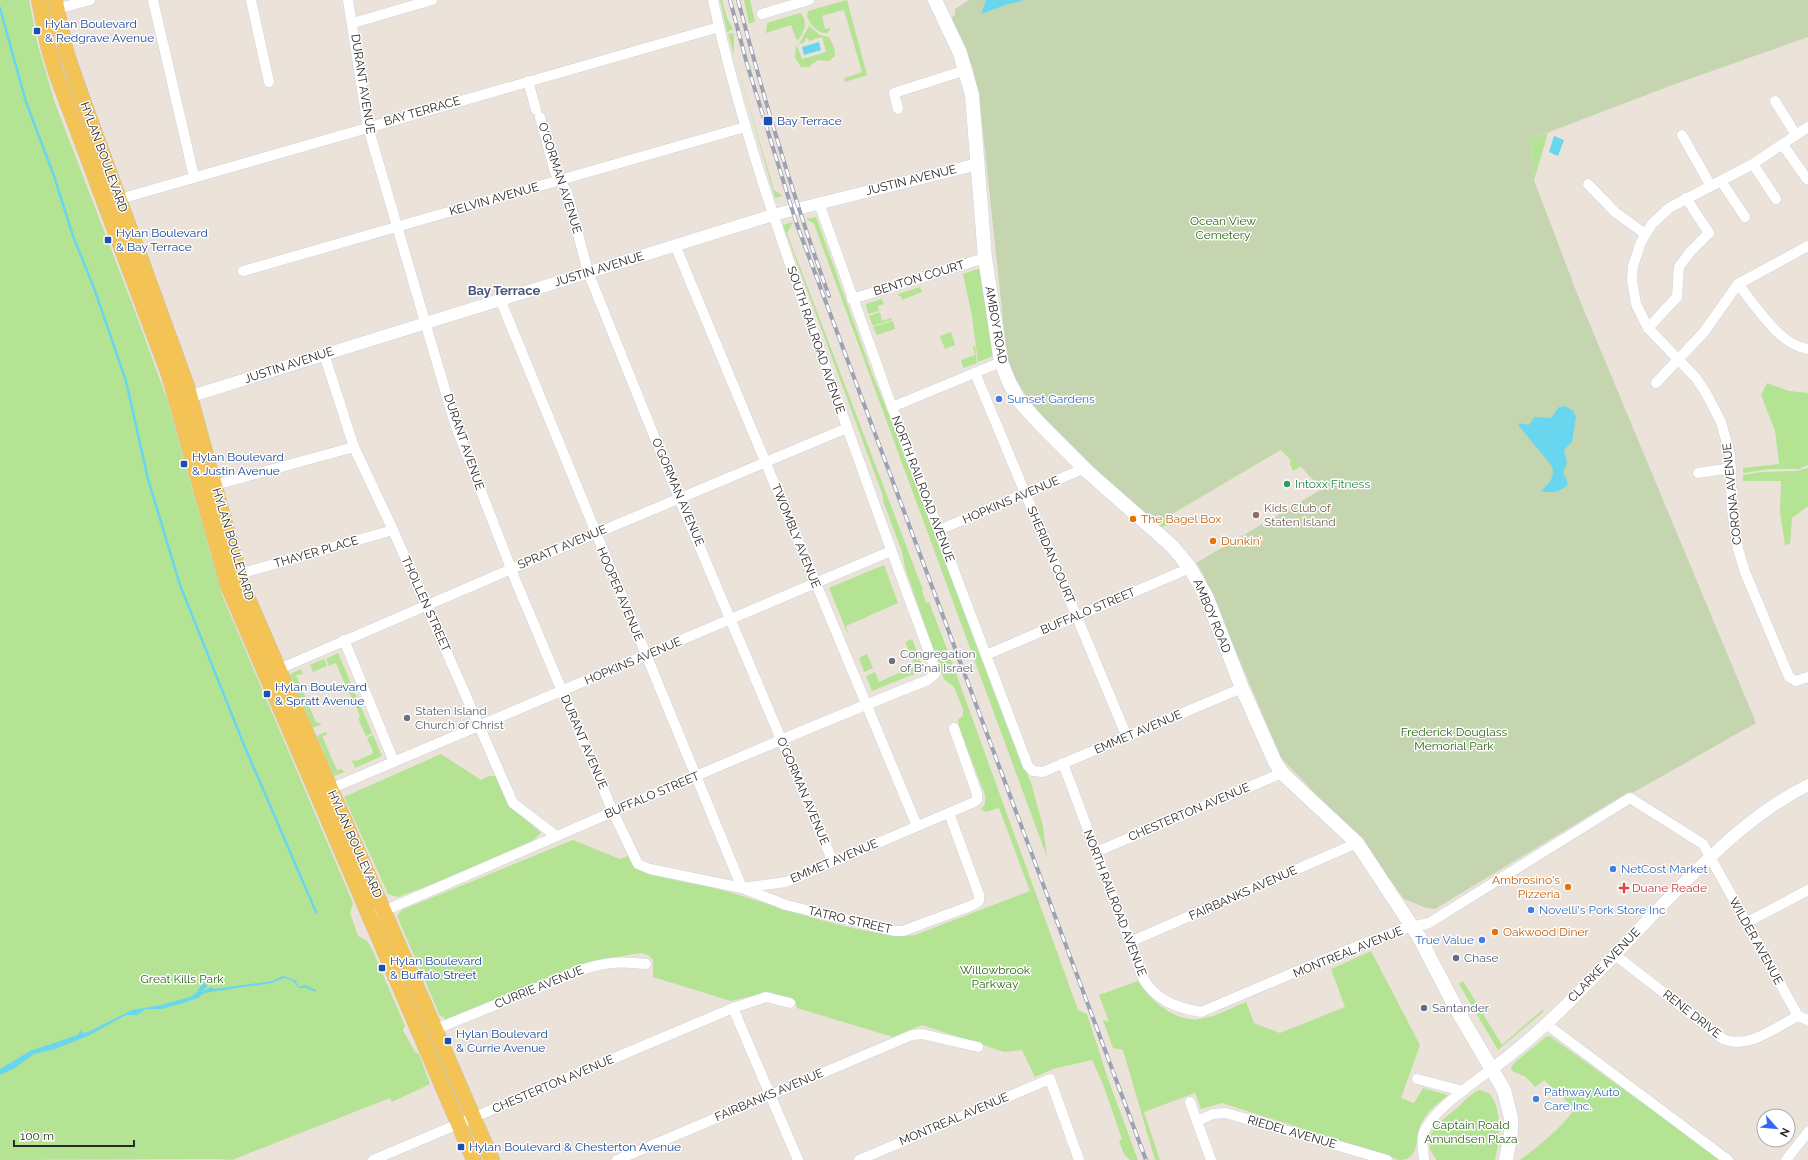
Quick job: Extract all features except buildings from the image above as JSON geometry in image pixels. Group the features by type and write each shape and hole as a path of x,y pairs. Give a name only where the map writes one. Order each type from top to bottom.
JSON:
{"main road":[{"name":"HYLAN BOULEVARD","path":"39,0 48,46 56,72 104,204 142,303 184,398 228,586 474,1160"},
{"name":"AMBOY ROAD","path":"935,0 960,53 972,95 985,258 1001,362 1009,382 1019,401 1083,469 1172,546 1190,568 1207,598 1269,752 1282,773 1357,843 1412,927 1457,1010 1504,1090 1511,1118 1511,1138 1506,1160"},
{"name":"HYLAN BOULEVARD","path":"56,5 70,65 120,199 184,398 215,485 239,574 330,789 359,856 385,910 492,1160"}],"street":[{"path":"56,5 90,0"},
{"path":"154,0 194,177"},
{"path":"250,0 269,82"},
{"name":"DURANT AVENUE","path":"348,0 353,23 368,127 455,424 511,569 613,812 638,864"},
{"path":"353,23 432,0"},
{"name":"SOUTH RAILROAD AVENUE","path":"713,0 745,128 773,214 847,428 934,667 935,674"},
{"path":"762,14 809,0"},
{"name":"BAY TERRACE","path":"104,204 719,27"},
{"path":"898,109 894,93 966,70"},
{"name":"O'GORMAN AVENUE","path":"528,81 555,172 567,192 588,272 679,498 833,862"},
{"path":"1775,101 1796,135"},
{"name":"CORONA AVENUE","path":"1808,127 1753,164 1668,208 1652,224 1645,234 1636,254 1632,280 1636,304 1648,328 1696,378 1714,407 1727,439 1731,468 1734,529 1745,572 1789,677 1796,681 1808,677"},
{"name":"KELVIN AVENUE","path":"243,271 745,128"},
{"path":"1682,135 1711,186"},
{"path":"1783,145 1807,179"},
{"name":"JUSTIN AVENUE","path":"184,398 773,214 978,164"},
{"path":"1753,164 1776,199"},
{"path":"1721,181 1745,218"},
{"path":"1588,184 1614,212 1645,234"},
{"path":"1648,328 1677,297 1679,268 1690,252 1709,234 1686,198"},
{"name":"NORTH RAILROAD AVENUE","path":"819,203 852,299 892,407 1028,766 1033,771"},
{"name":"TWOMBLY AVENUE","path":"675,245 917,826"},
{"path":"1656,383 1704,332 1738,284 1808,246"},
{"name":"BENTON COURT","path":"852,299 985,258"},
{"path":"1738,284 1785,340 1799,347 1808,349"},
{"name":"HOOPER AVENUE","path":"500,299 595,534 697,776 742,888"},
{"name":"THOLLEN STREET","path":"324,354 354,446 427,605 513,802 556,836"},
{"path":"892,407 1001,362"},
{"name":"SHERIDAN COURT","path":"975,373 1127,737"},
{"name":"SPRATT AVENUE","path":"279,669 511,569 847,428"},
{"path":"215,485 354,446"},
{"path":"1698,473 1731,468"},
{"name":"HOPKINS AVENUE","path":"939,530 1083,469"},
{"name":"THAYER PLACE","path":"239,574 393,530"},
{"name":"HOPKINS AVENUE","path":"330,789 891,551"},
{"name":"BUFFALO STREET","path":"986,654 1190,568"},
{"path":"344,640 394,762"},
{"name":"BUFFALO STREET","path":"369,917 697,776 928,680 935,674"},
{"name":"EMMET AVENUE","path":"1033,771 1043,772 1242,688"},
{"name":"EMMET AVENUE","path":"638,864 650,869 742,888 786,882 949,813 977,800 977,794 954,728"},
{"name":"NORTH RAILROAD AVENUE","path":"1063,763 1143,978 1153,992 1167,1002 1201,1012"},
{"name":"CHESTERTON AVENUE","path":"1096,852 1282,773"},
{"name":"CLARKE AVENUE","path":"1492,1069 1546,1024 1710,856 1767,810 1808,785"},
{"name":"MONTREAL AVENUE","path":"1201,1012 1345,951 1412,927 1429,923 1630,798 1703,844 1710,856"},
{"name":"TATRO STREET","path":"742,888 786,905 894,931 903,931 973,905 979,901 979,894 949,813"},
{"name":"FAIRBANKS AVENUE","path":"1130,942 1357,843"},
{"name":"WILDER AVENUE","path":"1710,856 1746,923 1803,1018"},
{"path":"1746,923 1808,890"},
{"name":"RENE DRIVE","path":"1614,954 1723,1039 1729,1042 1736,1044 1750,1041 1803,1018"},
{"name":"CURRIE AVENUE","path":"436,1029 592,966 606,962 627,961 646,964"},
{"path":"790,1003 766,998 733,1008 798,1160"},
{"name":"CHESTERTON AVENUE","path":"373,1160 733,1008"},
{"path":"1546,1024 1728,1160"},
{"name":"FAIRBANKS AVENUE","path":"617,1160 912,1035 922,1034 978,1047"},
{"path":"1424,1160 1423,1137 1427,1126 1434,1117 1463,1091 1492,1069"},
{"name":"MONTREAL AVENUE","path":"859,1160 1050,1079 1079,1160"},
{"path":"1417,1079 1463,1091"},
{"path":"1190,1102 1211,1160"},
{"name":"RIEDEL AVENUE","path":"1197,1121 1213,1114 1226,1113 1387,1160"},
{"path":"1786,1160 1808,1132"}],"green space":[{"name":"Great Kills Park","path":"0,0 29,0 38,46 55,103 167,399 222,595 353,903 350,913 358,936 367,941 372,949 405,1026 403,1030 415,1052 419,1054 430,1084 392,1102 390,1098 232,1160 0,1160"},
{"path":"720,0 722,0 727,18 733,29 727,32"},
{"path":"744,0 750,0 755,21 749,24"},
{"path":"847,0 867,75 845,82 844,78 862,72 844,10 822,16 825,29 831,28 827,33 817,30 807,16 808,11"},
{"name":"Ocean View Cemetery","path":"969,0 1808,0 1808,37 1675,84 1531,139 1534,180 1578,296 1756,723 1634,792 1627,793 1435,909 1426,908 1404,899 1363,843 1281,758 1203,574 1196,563 1322,489 1283,448 1156,523 1087,461 1041,415 1014,377 1007,357 980,104 973,69 951,18 955,15 955,9"},
{"path":"800,13 803,16 805,24 802,35 797,41 791,25 766,33 767,23"},
{"path":"809,26 820,35 829,37 834,47 835,56 829,61 818,60 809,67 801,67 795,58 796,44 802,59 826,52 822,37 809,41 808,38 805,39 805,42 799,44"},
{"path":"728,34 734,34 734,55"},
{"path":"735,57 774,190 783,196 775,198"},
{"path":"1548,133 1534,180 1531,139"},
{"path":"816,217 873,376 898,436 1007,727 1031,783 1043,826 1047,857 814,224 806,219"},
{"name":"Willowbrook Parkway","path":"793,222 787,233 923,590 926,603 929,602 949,654 1078,1010 1087,1014 1108,1079 1138,1160 1130,1160 1124,1154 1119,1141 1122,1139 1103,1084 1092,1060 1053,1069 1035,1077 1022,1050 1004,1052 922,1025 893,1037 797,1008 795,1000 768,992 731,1001 653,977 653,960 648,955 641,953 597,960 572,968 445,1020 444,1017 440,1016 397,916 402,910 573,840 620,859 628,856 635,866 657,875 729,892 832,923 891,935 915,935 1030,891 999,808 986,812 981,809 985,804 985,795 959,727 958,719 963,716 963,709 954,687 944,679 905,568 902,552 883,501 883,496 783,225"},
{"path":"980,269 994,353 991,357 978,362 972,316 963,274"},
{"path":"920,287 922,292 902,300 901,296 898,296 898,294"},
{"path":"882,299 884,304 878,306 879,311 868,314 866,304"},
{"path":"880,312 882,321 891,318 892,320 873,326 869,316"},
{"path":"893,321 895,329 877,335 873,327"},
{"path":"951,332 955,345 945,349 940,336"},
{"path":"975,346 977,363 963,368 961,360 975,355 973,347"},
{"path":"1767,383 1789,391 1808,393 1808,465 1799,469 1770,469 1743,473 1743,468 1779,464 1775,431 1761,395"},
{"path":"1283,448 1301,466 1293,471 1290,464 1291,460 1281,450 1169,516 1171,522 1161,528 1156,523"},
{"path":"1808,468 1808,506 1792,518 1790,544 1785,545 1780,513 1781,481 1743,481 1743,475 1761,472 1796,471"},
{"path":"884,565 898,603 846,626 848,633 829,588"},
{"path":"912,639 924,670 872,691 866,676 875,672 879,682 915,666 905,642"},
{"path":"338,653 372,733 366,736 358,718 360,716 336,663 329,666 326,659"},
{"path":"867,654 873,668 864,672 859,658"},
{"path":"324,659 327,666 313,672 310,665"},
{"path":"301,669 303,674 296,675 316,722 322,724 313,728 290,674"},
{"path":"326,732 327,735 322,736 337,770 342,769 344,772 335,776 317,736"},
{"path":"373,735 382,756 355,768 352,760 356,761 372,754 373,751 367,738"},
{"path":"441,754 481,780 489,776 496,776 510,805 541,833 532,841 443,880 398,897 388,894 344,797"},
{"path":"1371,951 1420,1045 1401,1098 1414,1103 1423,1088 1448,1095 1425,1116 1420,1125 1415,1151 1412,1156 1407,1159 1400,1160 1222,1103 1201,1109 1195,1093 1144,1112 1160,1160 1155,1160 1123,1050 1113,1048 1103,1020 1109,1022 1099,995 1138,981 1150,997 1166,1010 1175,1015 1195,1019 1215,1015 1246,1002 1254,1023 1280,1033 1345,1007 1331,969"},
{"path":"1463,981 1502,1045 1542,1010 1544,1011 1498,1050 1459,984"},
{"path":"1547,1036 1551,1037 1722,1160 1520,1160 1556,1130 1575,1109 1544,1080 1535,1087 1526,1077 1512,1071 1511,1068 1515,1062"},
{"name":"Captain Roald Amundsen Plaza","path":"1479,1090 1489,1093 1497,1108 1499,1135 1495,1160 1437,1160 1431,1152 1429,1144 1433,1131 1444,1119"}],"water":[{"path":"986,0 1023,1 1008,4 981,14"},
{"path":"819,42 821,50 804,55 802,47"},
{"path":"1554,136 1564,140 1558,156 1549,152"},
{"path":"1565,406 1573,411 1576,417 1572,442 1564,450 1567,463 1563,472 1568,484 1556,492 1541,491 1552,478 1552,466 1518,425 1519,423 1529,425 1534,417 1551,418 1559,407"},
{"path":"283,976 295,980 299,987 305,985 316,990 316,992 306,988 299,988 293,981 284,978 272,983 204,993 198,998 180,1004 162,1009 146,1009 137,1015 126,1015 88,1036 55,1049 34,1054 15,1068 0,1075 0,1069 30,1051 78,1035 82,1028 82,1033 88,1032 132,1010 161,1005 190,997 195,994 203,983 207,986 202,992 211,987 214,989 272,981"}],"waterway":[{"path":"0,8 26,102 54,176 73,236 94,288 126,381 148,479 180,585 244,745 316,912"}],"railway":[{"path":"730,0 747,64 796,222 1146,1160"},
{"path":"738,0 780,149 829,296"}],"place":[{"name":"Hylan Boulevard & Redgrave Avenue","path":"37,31"},
{"name":"Bay Terrace","path":"768,121"},
{"name":"Hylan Boulevard & Bay Terrace","path":"108,240"},
{"name":"Sunset Gardens","path":"999,399"},
{"name":"Hylan Boulevard & Justin Avenue","path":"184,464"},
{"name":"Intoxx Fitness","path":"1287,484"},
{"name":"Kids Club of Staten Island","path":"1256,515"},
{"name":"The Bagel Box","path":"1133,519"},
{"name":"Dunkin'","path":"1213,541"},
{"name":"Congregation of B'nai Israel","path":"892,661"},
{"name":"Hylan Boulevard & Spratt Avenue","path":"267,694"},
{"name":"Staten Island Church of Christ","path":"407,718"},
{"name":"NetCost Market","path":"1613,869"},
{"name":"Ambrosino's Pizzeria","path":"1568,887"},
{"name":"Duane Reade","path":"1624,888"},
{"name":"Novelli's Pork Store Inc","path":"1531,910"},
{"name":"Oakwood Diner","path":"1495,932"},
{"name":"True Value","path":"1482,940"},
{"name":"Chase","path":"1456,958"},
{"name":"Hylan Boulevard & Buffalo Street","path":"382,968"},
{"name":"Santander","path":"1424,1008"},
{"name":"Hylan Boulevard & Currie Avenue","path":"448,1041"},
{"name":"Pathway Auto Care Inc.","path":"1536,1099"},
{"name":"Hylan Boulevard & Chesterton Avenue","path":"461,1147"}],"district":[{"name":"Bay Terrace","path":"504,290"}],"park label":[{"name":"Frederick Douglass Memorial Park","path":"1454,739"}]}
